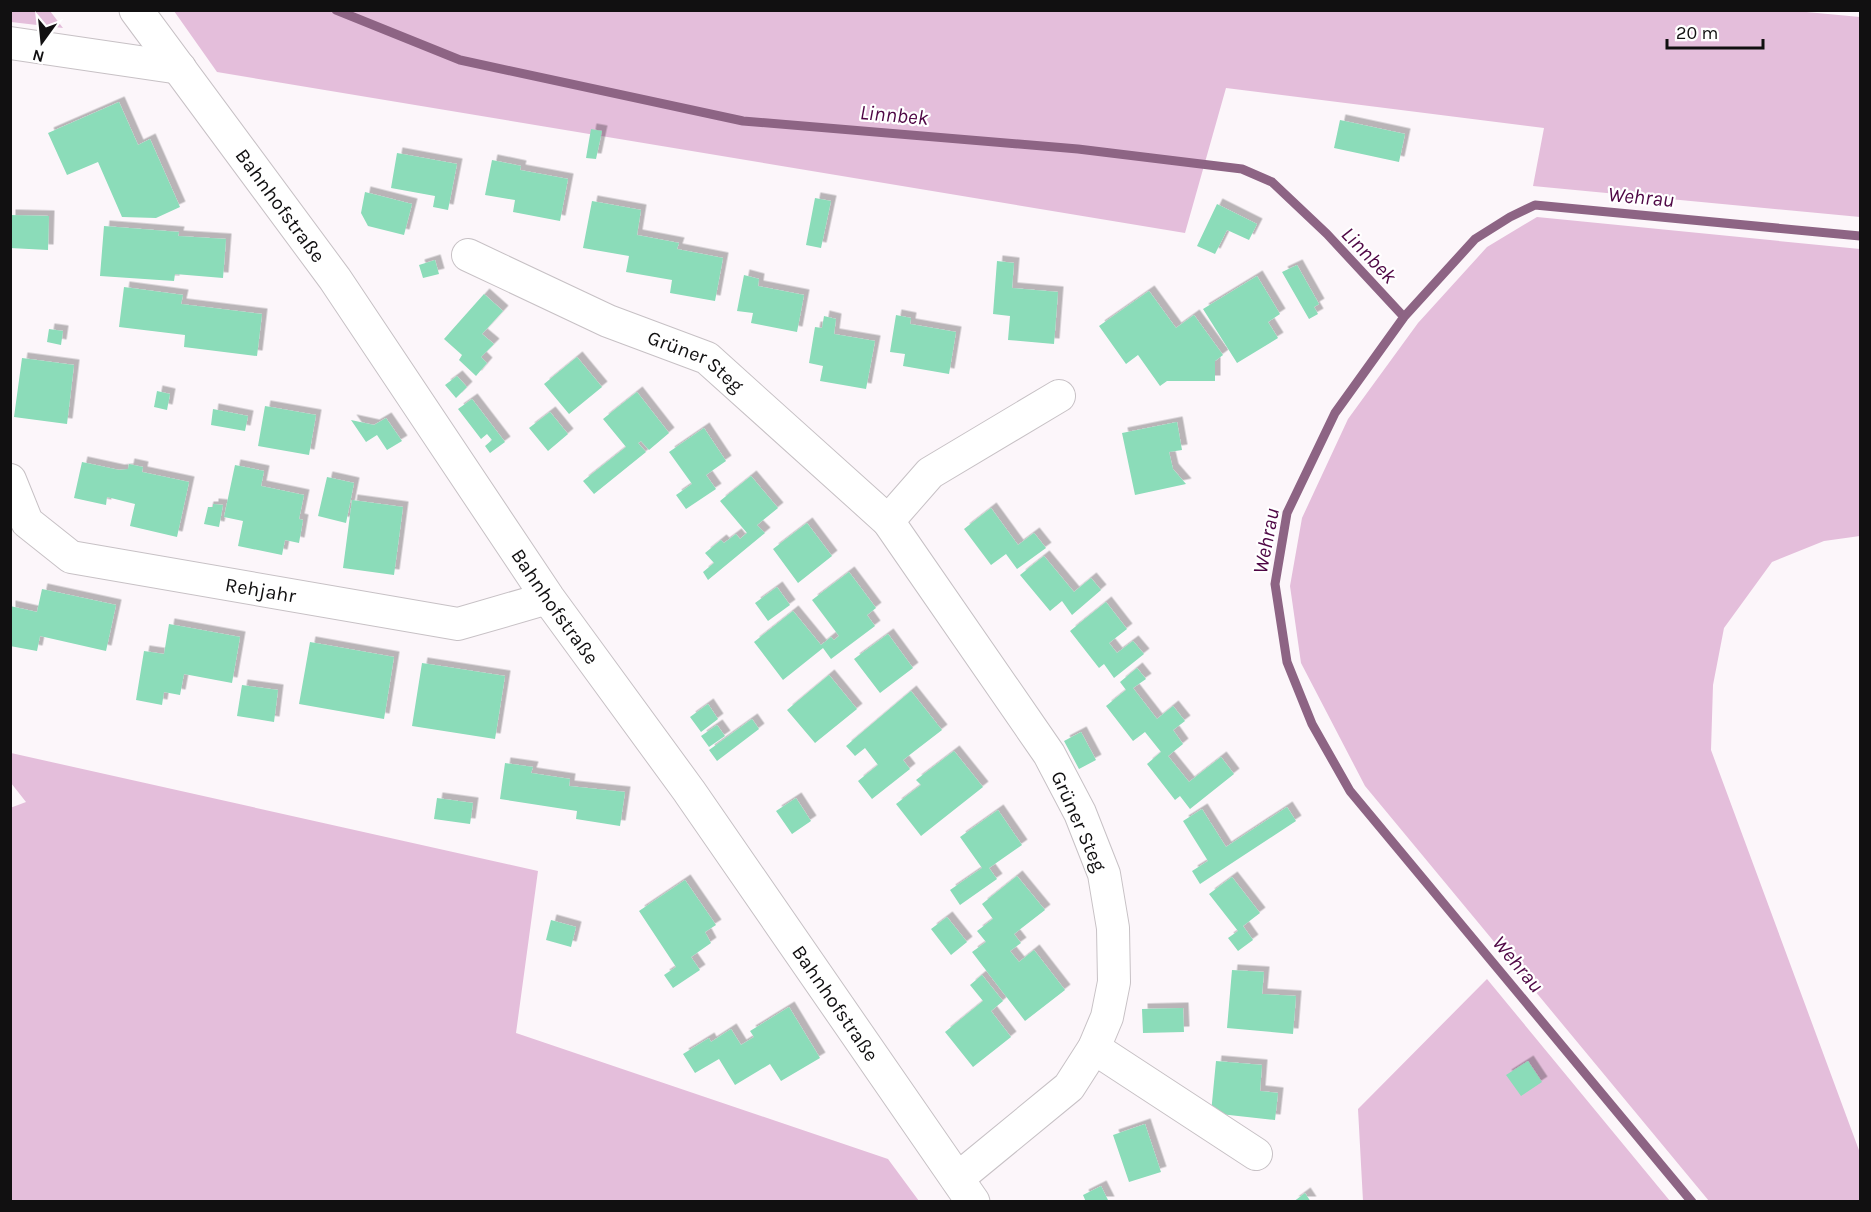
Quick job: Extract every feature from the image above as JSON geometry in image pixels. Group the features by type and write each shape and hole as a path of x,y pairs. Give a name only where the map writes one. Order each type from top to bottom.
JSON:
{"main road":[{"name":"Bahnhofstraße","path":"137,11 334,279 548,598 689,791 965,1190"}],"street":[{"path":"10,43 180,68"},
{"name":"Grüner Steg","path":"468,255 608,321 707,358 888,521 1049,754 1080,813 1104,874 1113,928 1114,982 1107,1017 1094,1048 1070,1087 965,1190"},
{"path":"888,521 930,473 1059,396"},
{"name":"Rehjahr","path":"10,480 27,522 71,557 458,624 548,598"},
{"path":"1094,1048 1256,1154"}],"shaded area":[{"path":"11,10 50,11 63,28 11,22"},
{"path":"1785,10 1860,17 1860,217 1533,186 1544,128 1226,88 1185,233 217,72 174,11"},
{"path":"1537,217 1860,249 1860,536 1824,541 1772,562 1724,628 1713,685 1711,750 1860,1153 1860,1201 1709,1201 1365,786 1301,663 1290,586 1302,518 1348,419 1418,323 1487,247"},
{"path":"11,753 538,871 516,1033 888,1159 919,1201 11,1201 10,808 26,802 11,783"},
{"path":"1487,979 1670,1201 1363,1201 1358,1109"}],"building":[{"path":"119,102 138,145 150,139 180,207 156,218 122,217 98,162 67,175 48,133"},
{"path":"1340,120 1405,134 1399,162 1334,148"},
{"path":"591,129 602,131 596,159 586,158"},
{"path":"397,153 457,164 448,210 433,207 435,196 391,188"},
{"path":"492,160 521,166 520,170 568,179 560,221 513,212 515,200 485,195"},
{"path":"365,192 412,204 404,235 368,226 361,213"},
{"path":"815,198 831,201 821,248 806,245"},
{"path":"592,201 641,210 637,235 679,243 677,249 723,258 715,301 670,293 672,280 626,272 629,256 583,248"},
{"path":"1217,204 1257,224 1249,240 1227,230 1215,254 1197,246"},
{"path":"10,215 49,216 48,250 10,248"},
{"path":"104,226 179,232 178,236 226,239 223,278 175,274 174,281 100,276"},
{"path":"435,260 439,274 423,278 419,265"},
{"path":"997,261 1014,263 1012,288 1058,292 1054,344 1008,340 1010,316 993,314"},
{"path":"1297,265 1319,304 1314,307 1318,314 1309,319 1282,272"},
{"path":"744,275 759,279 758,286 804,295 797,332 751,323 753,313 737,311"},
{"path":"1257,276 1280,314 1268,322 1278,338 1237,363 1203,309"},
{"path":"124,287 183,295 181,304 262,314 257,356 184,347 185,335 119,327"},
{"path":"1149,291 1176,328 1194,315 1223,355 1215,361 1215,381 1167,381 1160,386 1138,355 1126,364 1099,326"},
{"path":"484,294 503,311 482,334 494,344 481,357 487,363 476,376 459,360 462,355 444,339"},
{"path":"896,315 911,318 910,324 956,332 949,374 903,366 905,354 890,352"},
{"path":"824,316 836,319 834,334 875,341 866,389 820,381 823,366 809,363 815,327 822,328"},
{"path":"49,329 63,331 61,345 47,342"},
{"path":"577,357 602,387 569,414 544,384"},
{"path":"22,358 74,365 67,424 14,417"},
{"path":"457,376 467,387 456,398 445,385"},
{"path":"157,391 170,394 167,410 154,407"},
{"path":"637,392 669,433 649,450 641,441 638,443 646,452 594,494 583,481 626,447 603,419"},
{"path":"472,399 505,442 490,453 485,446 492,440 487,434 481,439 458,409"},
{"path":"265,406 316,415 309,455 258,446"},
{"path":"213,409 248,416 245,431 211,425"},
{"path":"550,412 568,434 548,451 529,428"},
{"path":"386,418 402,441 387,450 377,435 366,442 351,420 374,425"},
{"path":"1177,422 1182,450 1169,452 1173,469 1186,484 1135,495 1122,433"},
{"path":"704,428 726,461 706,475 716,489 686,509 676,495 692,484 669,452"},
{"path":"82,462 119,470 128,469 129,464 143,467 142,472 189,482 177,537 130,526 135,504 107,497 106,505 74,498"},
{"path":"235,465 264,471 261,486 304,495 299,519 303,520 299,543 285,540 282,555 238,546 243,521 224,517"},
{"path":"751,476 778,508 757,525 765,533 708,580 703,572 714,563 705,553 721,540 724,543 736,534 740,539 747,533 720,501"},
{"path":"327,477 354,483 346,523 318,516"},
{"path":"352,500 403,507 394,575 343,568"},
{"path":"213,504 223,505 219,527 204,524 208,507 213,507"},
{"path":"991,508 1018,545 1034,533 1046,548 1017,569 1006,554 991,565 964,529"},
{"path":"807,523 832,556 798,583 773,549"},
{"path":"1044,556 1074,592 1091,578 1101,590 1072,615 1062,601 1050,611 1020,575"},
{"path":"849,572 876,608 867,615 875,626 831,659 823,648 783,680 754,642 793,611 821,645 831,637 834,640 839,636 812,600"},
{"path":"777,587 790,605 768,621 755,603"},
{"path":"42,589 116,605 106,651 40,636 37,651 10,646 10,606 37,612"},
{"path":"1106,602 1127,629 1109,643 1117,653 1133,641 1144,654 1114,678 1104,664 1099,668 1070,631"},
{"path":"169,624 240,637 232,683 184,674 180,695 164,692 162,705 136,700 144,651 164,654"},
{"path":"888,634 913,668 880,693 854,659"},
{"path":"310,642 394,657 384,719 299,704"},
{"path":"422,663 505,676 495,739 412,726"},
{"path":"1137,668 1146,679 1133,688 1157,719 1173,706 1185,721 1173,730 1183,744 1168,756 1189,782 1221,757 1234,774 1190,809 1180,796 1175,800 1147,764 1161,752 1145,732 1133,741 1106,706 1126,690 1120,682"},
{"path":"829,675 857,709 815,743 787,710"},
{"path":"242,685 278,690 274,722 237,716"},
{"path":"911,691 942,730 903,760 910,769 872,799 858,781 878,765 865,748 855,756 846,746"},
{"path":"708,704 718,719 701,732 690,717"},
{"path":"752,719 759,729 717,761 709,750"},
{"path":"717,725 725,736 709,747 701,736"},
{"path":"1081,732 1096,760 1079,769 1064,741"},
{"path":"954,751 983,787 921,836 896,804 921,785 916,780"},
{"path":"505,763 533,767 531,773 570,779 569,786 625,792 620,826 576,819 577,811 500,799"},
{"path":"437,798 473,803 470,824 434,819"},
{"path":"796,798 811,821 792,834 776,811"},
{"path":"1287,807 1296,821 1200,884 1192,871 1208,861 1183,821 1202,809 1226,847"},
{"path":"998,810 1022,845 989,868 997,879 960,905 950,890 982,868 960,837"},
{"path":"1017,876 1045,910 1014,934 1021,943 1010,951 1019,962 1034,950 1065,990 1025,1021 972,952 986,942 977,931 993,919 982,904"},
{"path":"1232,877 1260,913 1243,926 1253,940 1238,951 1228,938 1238,931 1209,894"},
{"path":"685,880 716,925 705,932 711,943 691,957 700,970 673,988 664,975 676,967 639,911"},
{"path":"947,917 967,942 951,955 931,929"},
{"path":"551,920 576,927 571,947 546,940"},
{"path":"1232,970 1264,972 1262,994 1296,996 1293,1034 1227,1028"},
{"path":"982,975 1003,1001 991,1011 1011,1037 973,1067 945,1032 983,1001 970,985"},
{"path":"789,1007 820,1058 781,1081 770,1064 735,1085 719,1059 695,1073 683,1054 709,1038 711,1042 731,1029 741,1045 754,1037 750,1031"},
{"path":"1183,1008 1184,1032 1143,1033 1142,1009"},
{"path":"1216,1061 1262,1065 1260,1091 1278,1093 1275,1120 1211,1113"},
{"path":"1528,1061 1542,1082 1521,1096 1506,1075"},
{"path":"1145,1124 1161,1172 1129,1182 1113,1135"},
{"path":"1101,1186 1109,1202 1086,1202 1083,1195"},
{"path":"1305,1193 1311,1202 1293,1202"}],"waterway":[{"name":"Linnbek","path":"336,10 460,60 743,121 1078,149 1242,169 1272,182 1327,234 1404,317"},
{"name":"Wehrau","path":"1692,1202 1350,791 1312,724 1287,662 1275,584 1287,513 1335,413 1404,317 1475,239 1510,217 1535,205 1860,236"}]}
